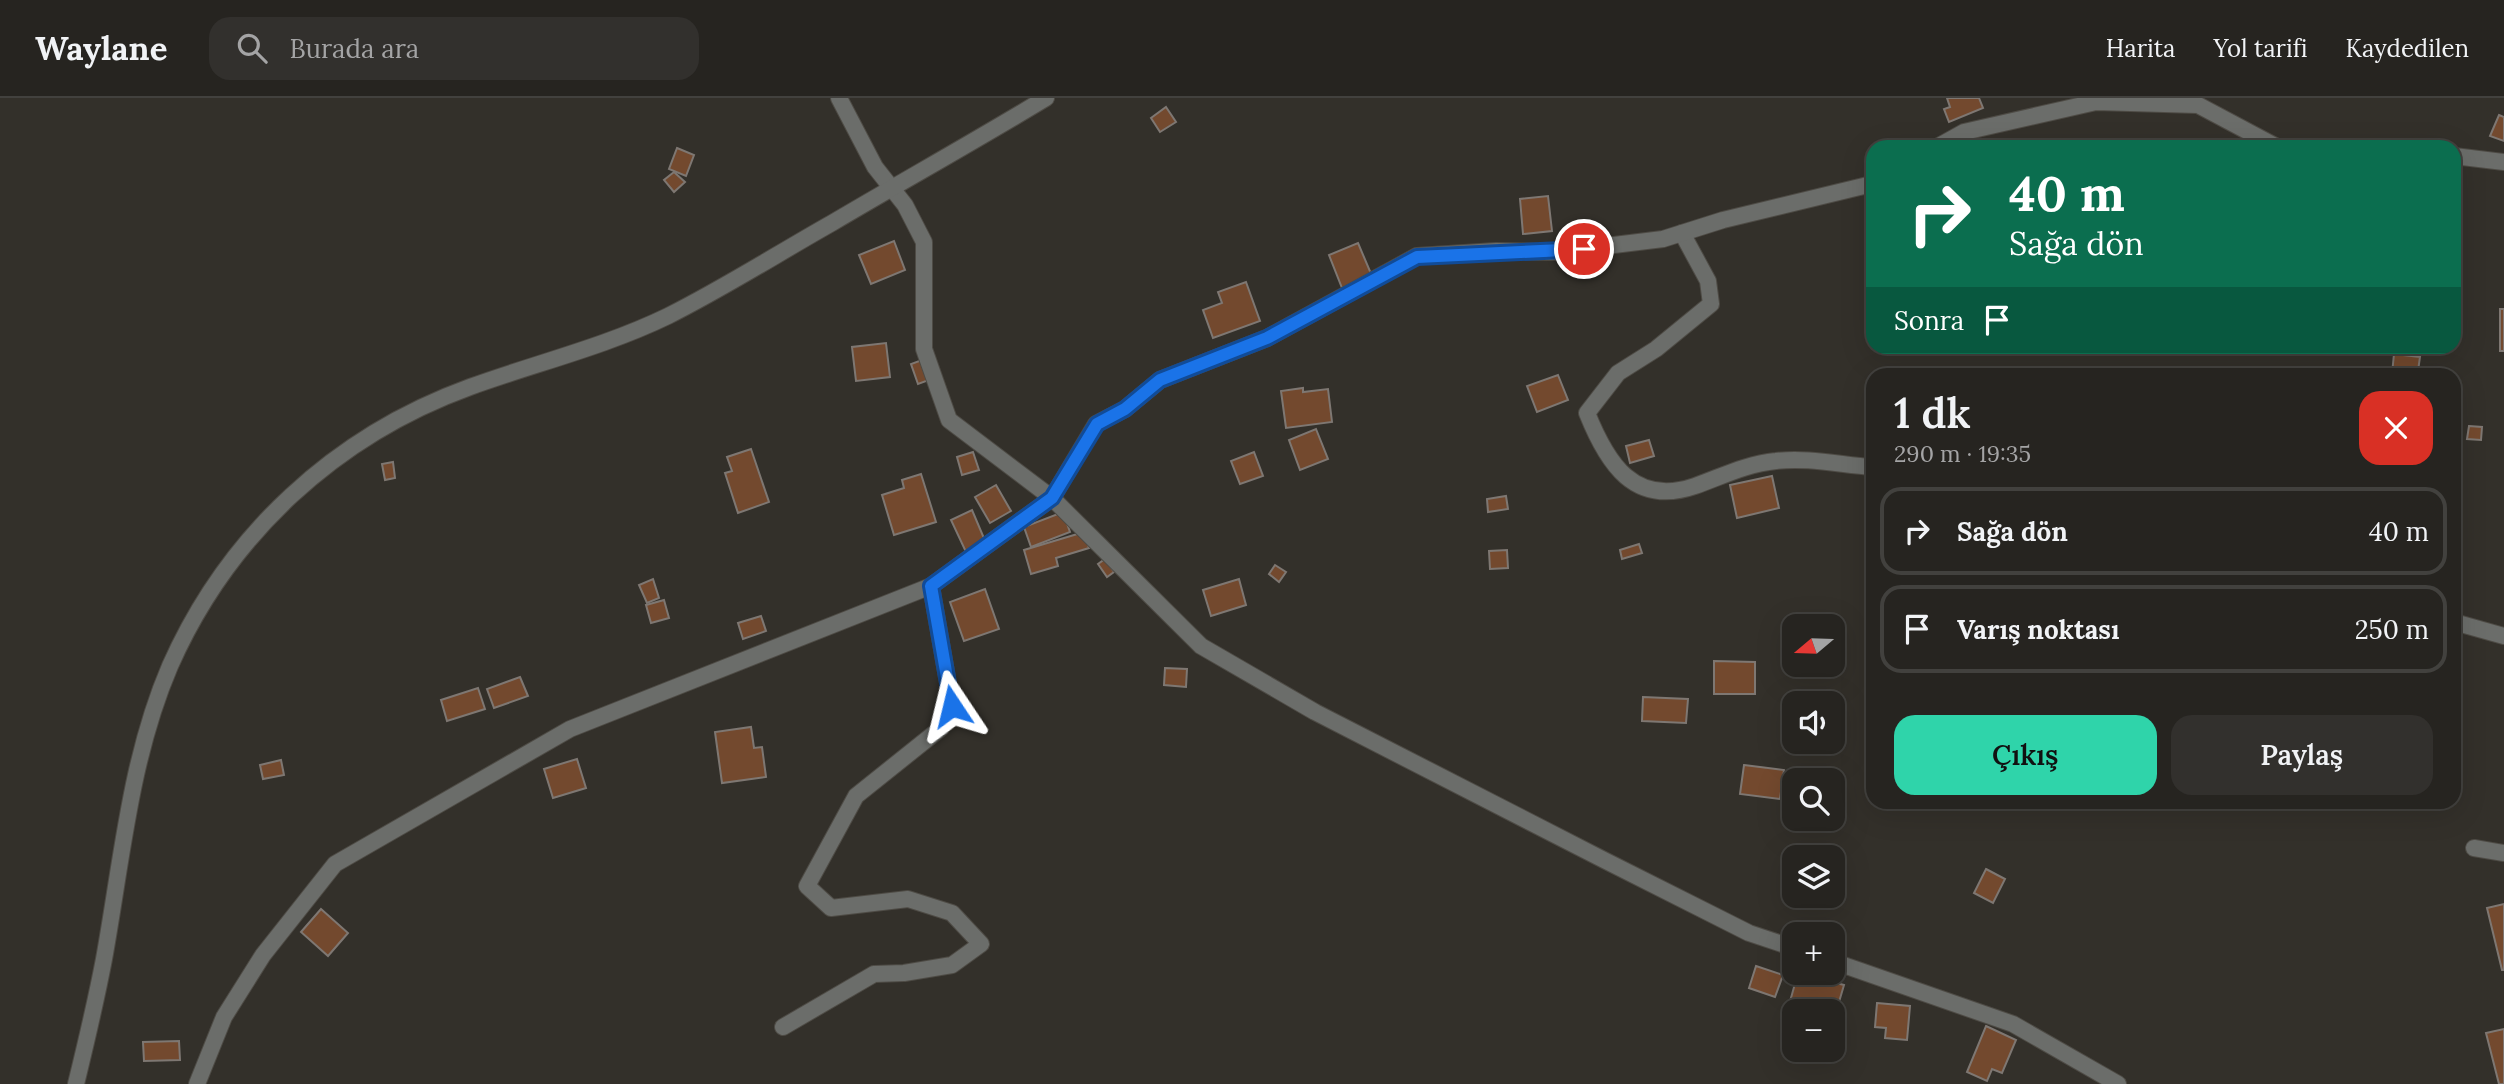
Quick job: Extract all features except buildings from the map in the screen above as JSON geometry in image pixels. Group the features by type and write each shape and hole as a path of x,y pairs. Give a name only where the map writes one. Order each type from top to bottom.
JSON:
{"street":[{"path":"839,98 875,167 905,205 924,242 924,349 949,420 1052,498 1201,646 1315,712 1580,848 1749,933 1782,944"},
{"path":"76,1084 104,957 143,742 156,703 183,640 210,593 273,510 340,454 407,413 472,386 587,349 664,317 1046,98"},
{"path":"1950,140 1964,132 2095,102 2198,105 2264,140"},
{"path":"2461,157 2504,162"},
{"path":"197,1084 224,1017 256,965 335,864 570,729 931,586 1052,498 1097,424 1125,409 1160,380 1267,338 1417,257 1496,251 1557,252 1663,239 1866,186"},
{"path":"1682,233 1708,281 1711,304 1656,349 1618,373 1587,413 1600,445 1622,474 1651,492 1692,487 1736,468 1779,460 1866,467"},
{"path":"783,1027 874,974 904,973 952,965 981,944 952,913 908,899 831,908 807,886 856,796 941,728 952,706 931,586"},
{"path":"2461,624 2504,636"},
{"path":"2474,848 2504,853"},
{"path":"1845,966 2013,1024 2118,1084"}],"route":[{"path":"952,706 931,586 1052,498 1097,424 1125,409 1160,380 1267,338 1417,257 1496,251 1557,252 1584,249"}]}
